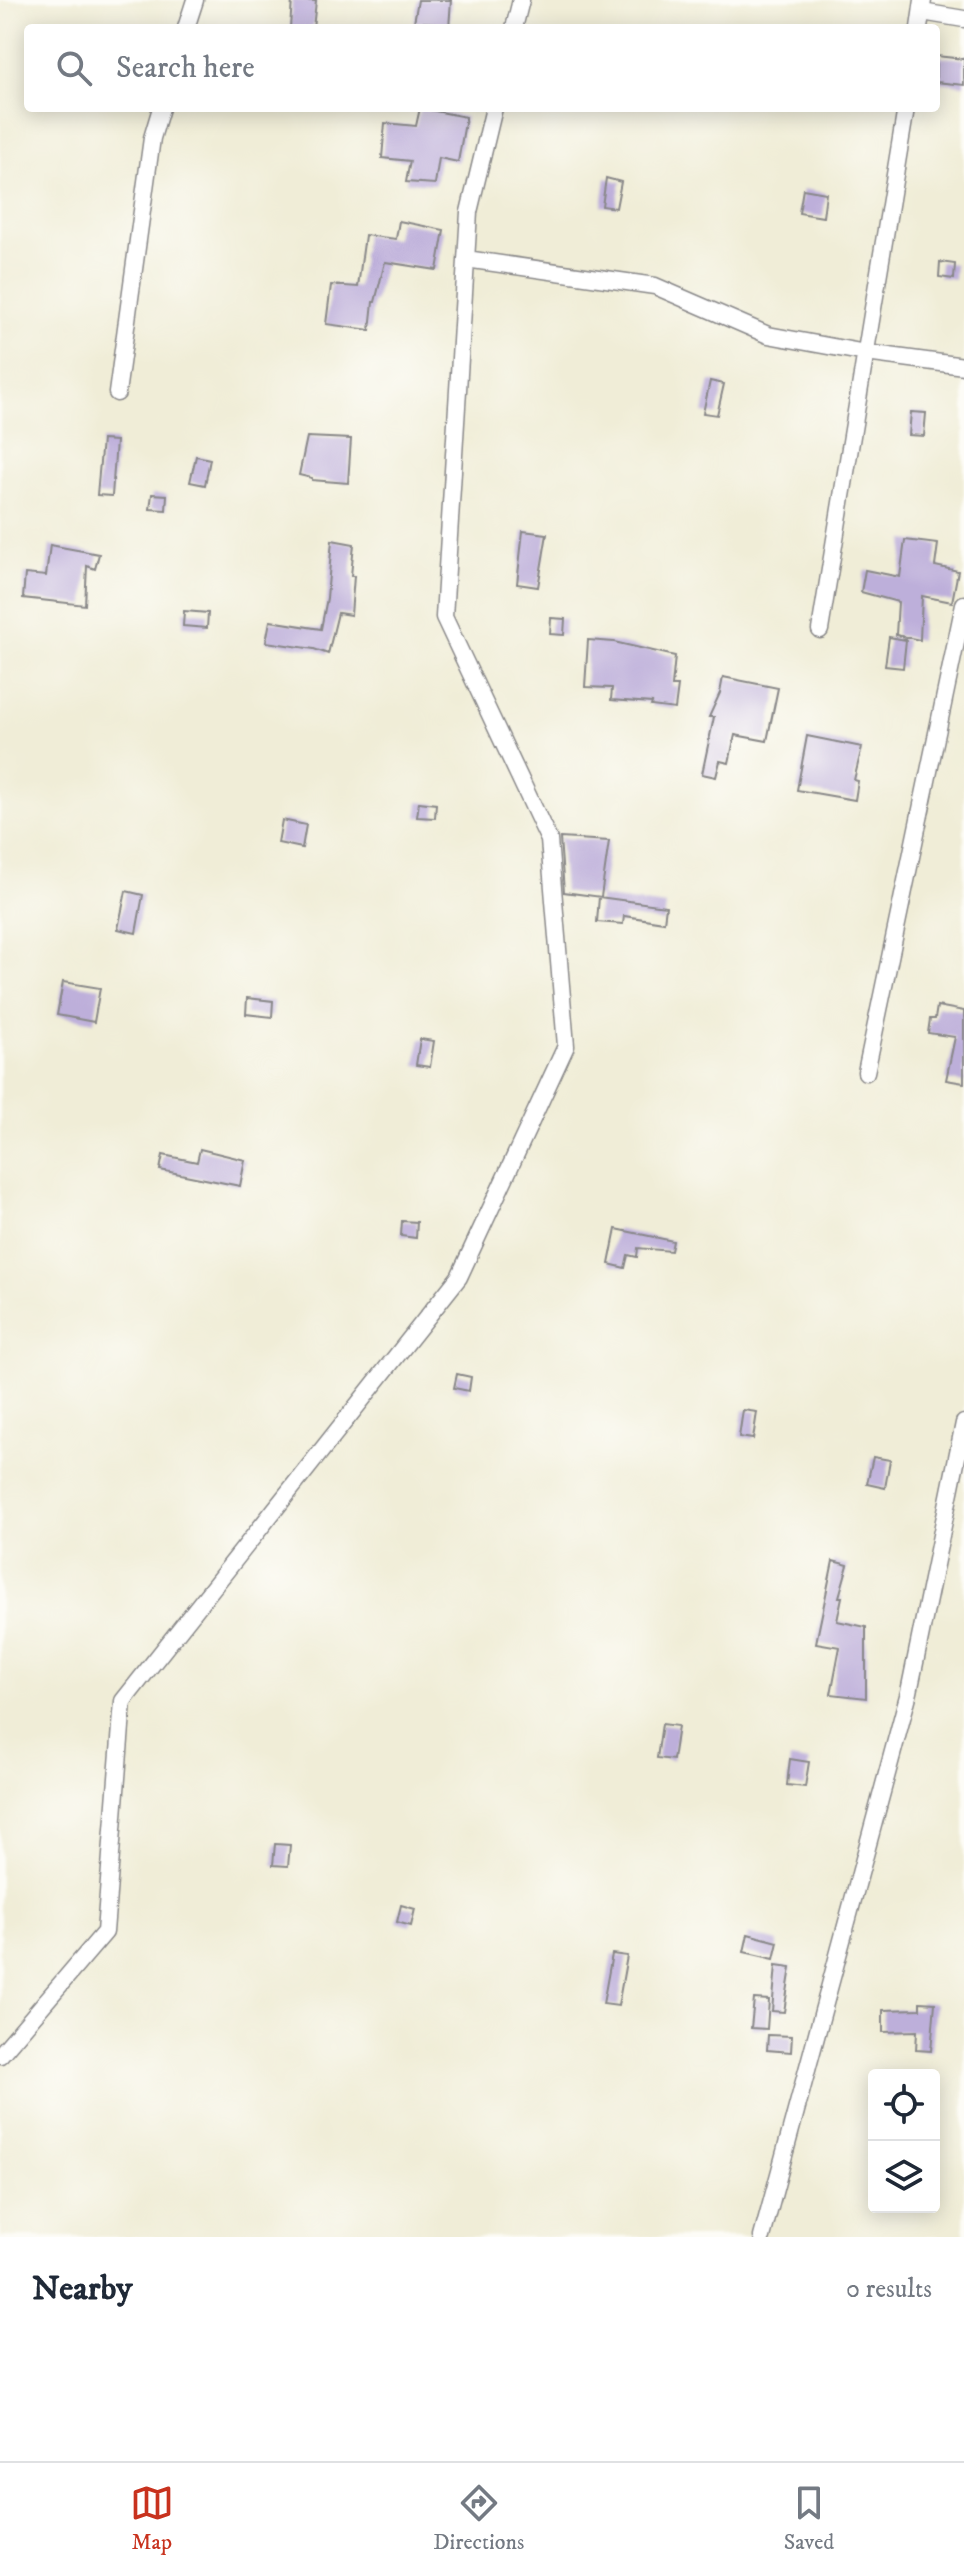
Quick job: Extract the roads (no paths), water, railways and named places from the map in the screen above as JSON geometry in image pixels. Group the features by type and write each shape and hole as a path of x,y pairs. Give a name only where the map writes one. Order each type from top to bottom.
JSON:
{"street":[{"path":"187,24 195,0"},
{"path":"515,24 521,0"},
{"path":"921,13 964,19"},
{"path":"117,393 152,138 160,112"},
{"path":"0,2055 105,1932 123,1701 459,1277 566,1046 549,840 444,617 469,212 493,112"},
{"path":"820,630 905,112"},
{"path":"466,259 655,286 768,335 866,353 964,366"},
{"path":"866,1072 964,604"},
{"path":"762,2237 909,1692 964,1423"}]}
